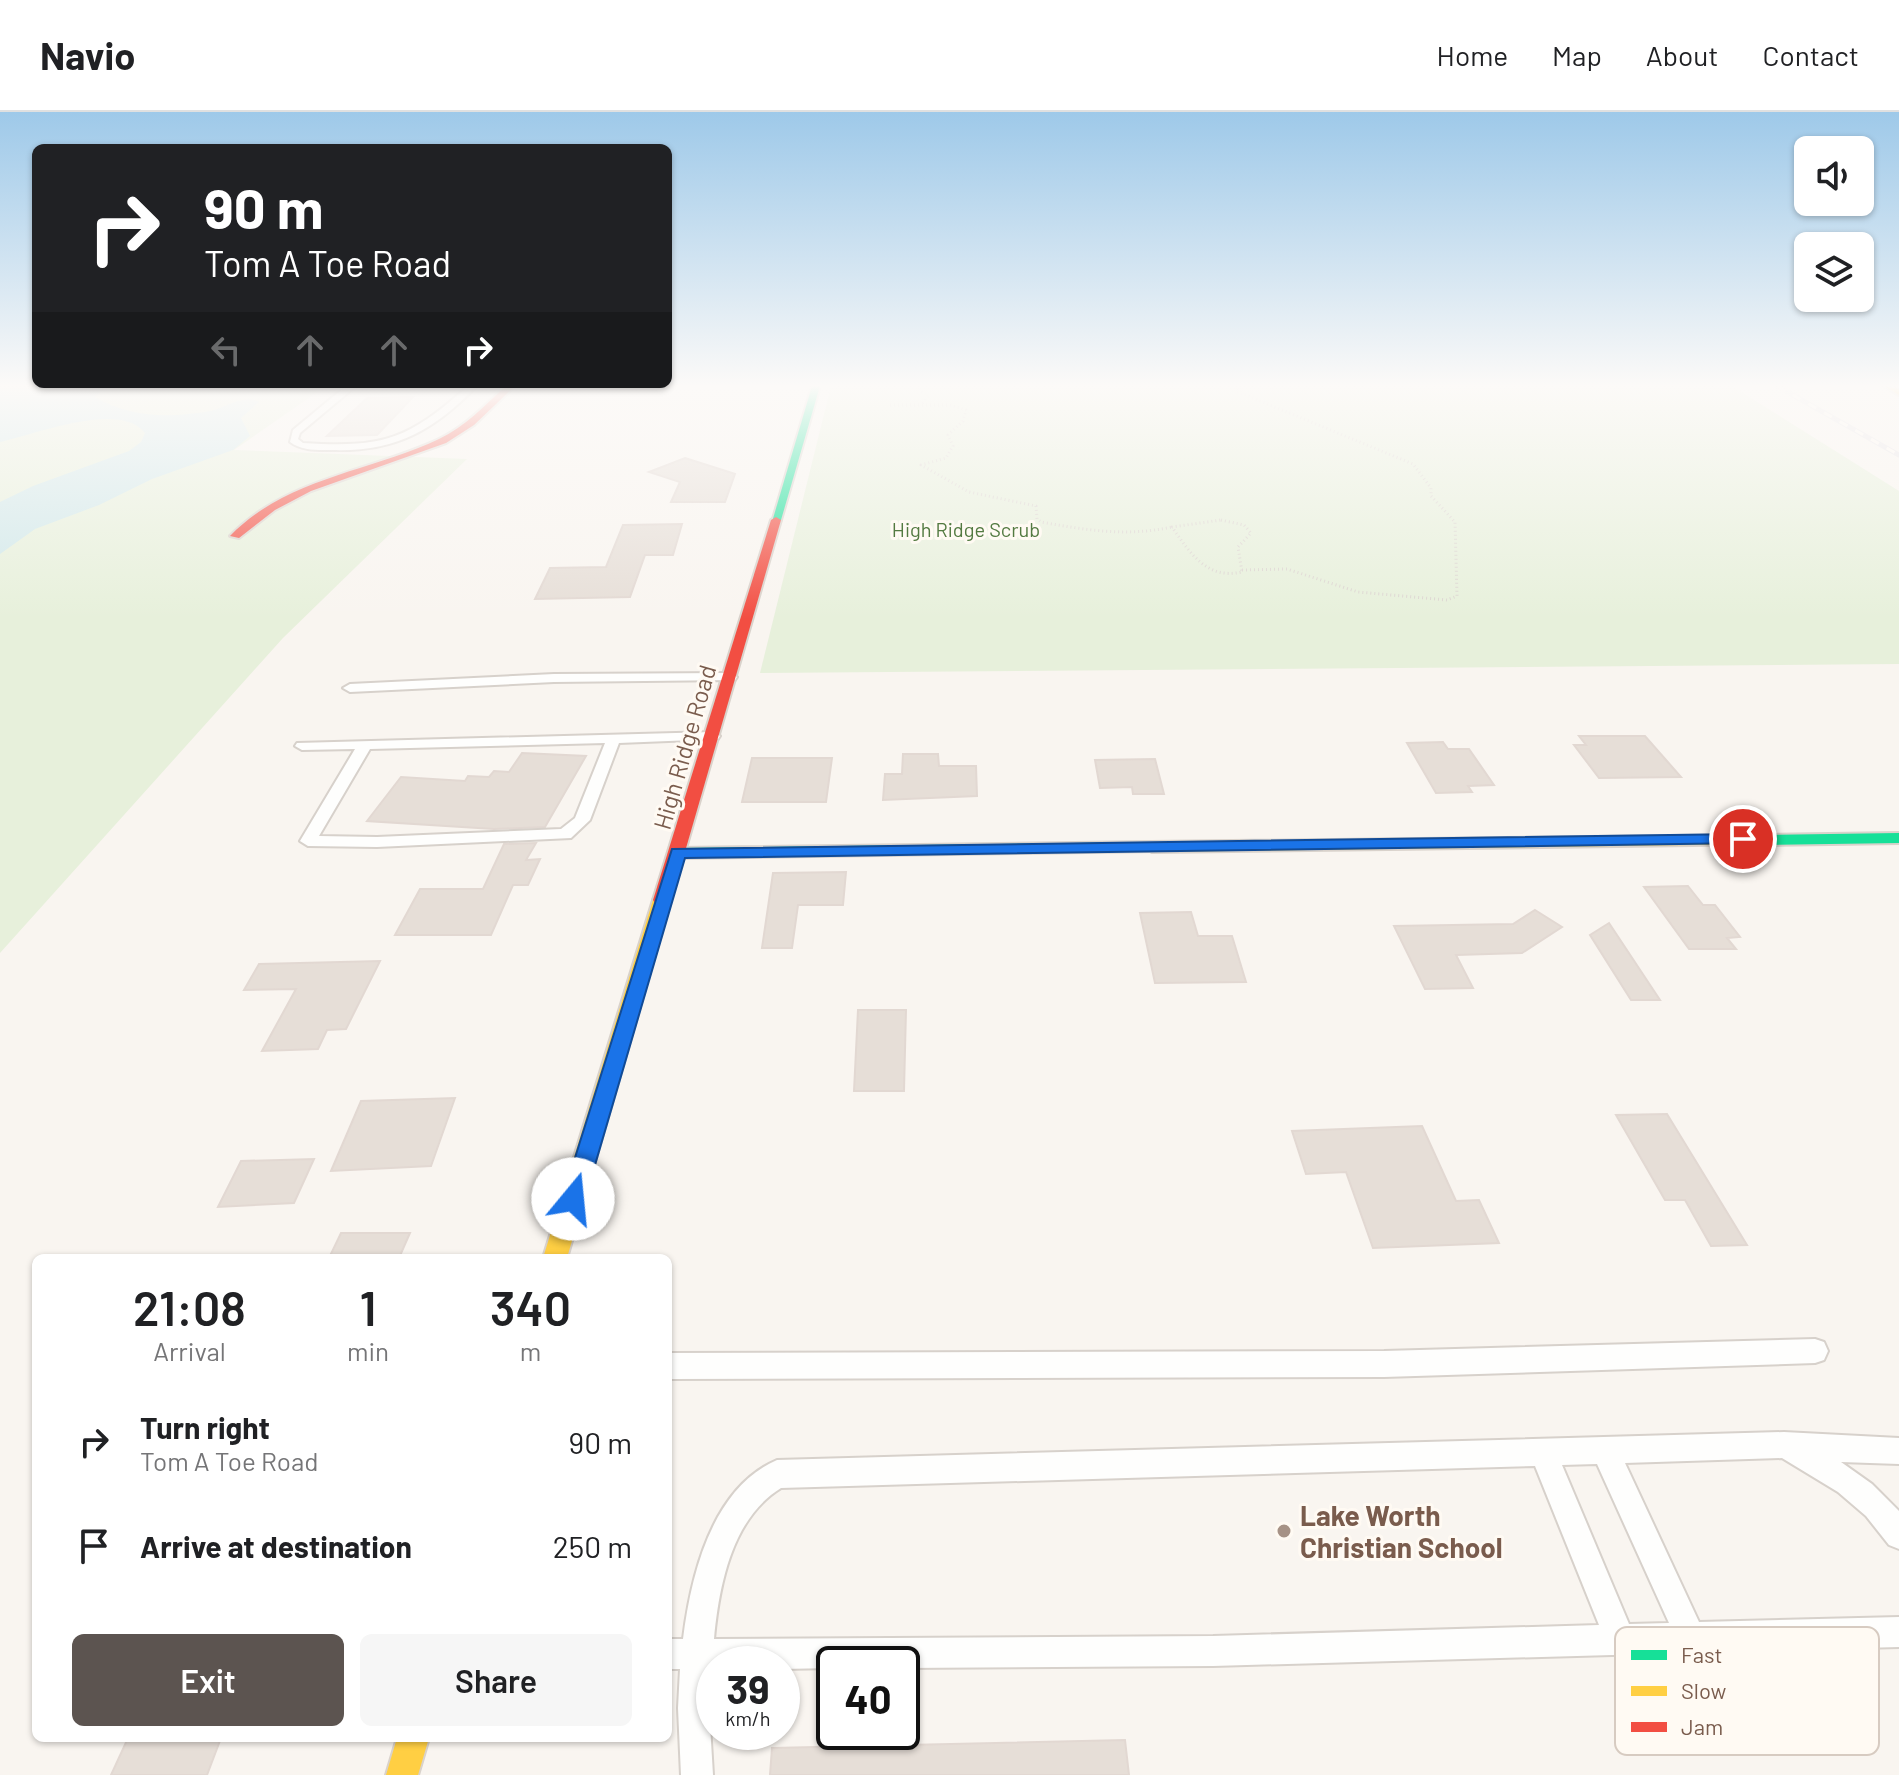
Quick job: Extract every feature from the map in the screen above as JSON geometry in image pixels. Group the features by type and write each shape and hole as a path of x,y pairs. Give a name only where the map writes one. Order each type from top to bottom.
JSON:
{"main road":[{"path":"235,536 271,508 307,489 379,464"},
{"name":"High Ridge Road","path":"556,1254 793,464"},
{"path":"678,853 1899,838"},
{"path":"402,1775 412,1742"}],"lane":[{"path":"350,688 554,678 730,677"},
{"path":"302,746 713,736"},
{"path":"365,745 308,841 377,842 565,834 582,820 614,738"},
{"path":"672,1366 1384,1364 1815,1351"},
{"path":"1784,1445 1837,1472 1889,1519 1899,1535"},
{"path":"697,1775 682,1653 725,1537 747,1494 777,1474 1784,1445 1899,1451"},
{"path":"1605,1450 1686,1627"},
{"path":"1543,1452 1615,1628"},
{"path":"1879,1633 1899,1632"},
{"path":"682,1653 1213,1651 1615,1640"}],"path":[{"path":"926,464 921,465 969,492 1036,506 1041,522 1096,532 1172,527 1219,520 1247,526 1251,533 1238,547 1242,570"},
{"path":"1172,527 1206,569 1227,575 1242,570 1287,569 1369,593 1447,600 1457,596 1453,586 1457,564 1454,518 1431,496 1431,488 1412,464"}],"green space":[{"path":"0,464 462,464 283,638 0,953"},
{"name":"High Ridge Scrub","path":"812,464 1855,464 1899,491 1899,664 760,673"}],"water":[{"path":"94,464 195,464 35,529 0,554 0,502"}],"building":[{"path":"671,464 703,464 735,474 725,502 671,502 680,482 649,472"},
{"path":"682,524 673,555 645,555 630,597 535,599 550,568 606,567 623,525"},
{"path":"1579,736 1645,736 1681,777 1599,778 1574,745 1586,745"},
{"path":"1443,742 1448,749 1469,749 1494,785 1468,786 1472,792 1436,793 1407,743"},
{"path":"522,753 586,756 545,827 494,829 367,821 401,777 465,781 468,776 489,777 494,771 509,772"},
{"path":"903,754 938,754 939,766 976,766 977,796 883,800 885,774 902,774"},
{"path":"752,758 832,758 826,802 742,802"},
{"path":"1155,759 1164,794 1133,794 1132,787 1100,788 1095,760"},
{"path":"536,843 526,860 540,859 528,885 513,885 491,935 395,935 420,889 483,889 504,844"},
{"path":"846,872 843,905 798,905 792,948 762,948 773,873"},
{"path":"1688,886 1703,905 1715,905 1740,937 1727,938 1736,949 1689,949 1644,887"},
{"path":"1535,910 1562,927 1522,953 1456,955 1473,988 1425,989 1394,926 1513,924"},
{"path":"1191,912 1198,936 1232,936 1246,982 1155,983 1140,913"},
{"path":"1609,923 1660,1000 1631,1000 1590,935"},
{"path":"380,961 346,1029 327,1030 318,1049 262,1051 296,989 244,990 259,964"},
{"path":"858,1010 906,1010 904,1091 854,1091"},
{"path":"455,1098 431,1166 331,1171 361,1101"},
{"path":"1667,1114 1747,1245 1711,1246 1685,1200 1665,1200 1616,1115"},
{"path":"1422,1126 1456,1201 1479,1200 1499,1243 1373,1248 1346,1172 1306,1174 1292,1131"},
{"path":"314,1159 294,1203 218,1207 241,1161"},
{"path":"341,1233 410,1233 401,1254 331,1254"},
{"path":"1125,1740 1129,1775 770,1775 772,1750 816,1747 816,1750 920,1750 920,1745"},
{"path":"126,1742 219,1742 207,1775 111,1775"}],"traffic: fast":[{"path":"776,520 793,464"},
{"path":"1761,840 1899,838"},
{"path":"678,853 1152,847"}],"traffic: slow":[{"path":"1152,847 1761,840"},
{"path":"556,1254 662,900"},
{"path":"402,1775 412,1742"}],"traffic: jam":[{"path":"235,536 271,508 307,489 379,464"},
{"path":"662,900 776,520"}],"place":[{"name":"Lake Worth Christian School","path":"1284,1531"}],"route":[{"path":"573,1199 678,853 1743,839"}]}
